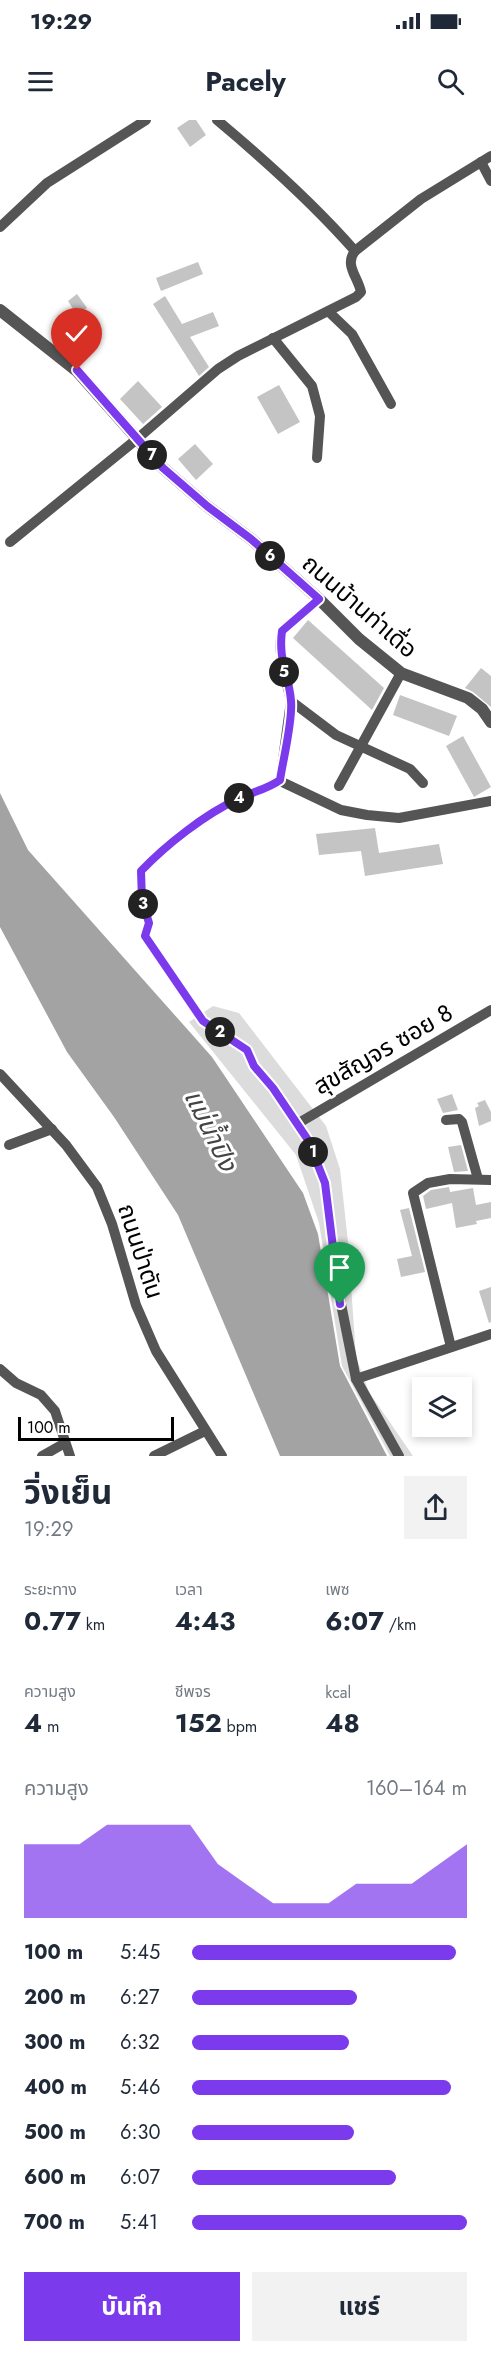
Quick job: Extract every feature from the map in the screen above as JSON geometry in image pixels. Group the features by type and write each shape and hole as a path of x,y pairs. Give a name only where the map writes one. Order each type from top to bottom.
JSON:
{"street":[{"path":"0,227 47,183 146,120"},
{"path":"217,120 261,156 325,217 355,251"},
{"path":"10,542 137,439 218,369 273,338 329,312 361,292 349,264 350,257 355,251 421,199 491,156"},
{"path":"481,162 491,181"},
{"name":"ถนนบ้านท่าเดื่อ","path":"0,310 77,370 163,468 207,506 251,539 319,599 359,639 401,673 468,698 482,709 491,722"},
{"path":"329,312 352,334 391,404"},
{"path":"273,338 312,386 320,416 317,458"},
{"path":"280,780 291,701 282,663 280,645 282,631 319,599"},
{"path":"339,786 401,673"},
{"path":"291,701 336,735 410,769 423,783"},
{"path":"280,780 341,810 367,815 399,818 491,801"},
{"path":"280,780 236,800 203,820 141,871 142,900 149,923 145,936 203,1021 247,1050 254,1066 308,1140 325,1183 340,1304 356,1379 399,1456"},
{"name":"สุขสัญจร ซอย 8","path":"297,1124 491,1010"},
{"name":"ถนนป่าตัน","path":"0,1074 66,1145 97,1187 112,1224 136,1305 152,1341 222,1456"},
{"path":"446,1120 459,1119 462,1122 478,1179"},
{"path":"9,1145 52,1129"},
{"path":"451,1347 413,1193 428,1183 450,1179 491,1180"},
{"path":"356,1379 491,1334"},
{"path":"0,1369 15,1383 41,1395 55,1411 70,1456"},
{"path":"154,1456 205,1431"},
{"path":"42,1456 65,1443"}],"shaded area":[{"path":"213,1006 239,1013 326,1126 340,1169 356,1357 369,1392 413,1456 390,1456 342,1366 319,1223 296,1155 189,1022"}],"water":[{"name":"แม่น้ำปิง","path":"0,793 28,850 212,1057 303,1193 318,1234 340,1366 387,1456 280,1456 178,1215 114,1117 67,1052 0,927"}],"building":[{"path":"189,120 196,120 206,135 190,147 177,128"},
{"path":"198,262 203,274 161,291 156,278"},
{"path":"77,294 87,308 77,315 68,301"},
{"path":"165,296 182,324 213,312 219,326 190,337 209,367 199,376 153,304"},
{"path":"138,381 162,407 143,424 120,399"},
{"path":"279,385 300,422 278,434 257,397"},
{"path":"195,444 213,464 196,480 178,459"},
{"path":"308,620 384,688 372,710 293,638"},
{"path":"481,668 491,676 491,707 465,688"},
{"path":"400,695 457,716 449,736 393,715"},
{"path":"463,736 491,787 474,797 446,746"},
{"path":"375,828 379,853 439,844 443,864 365,876 361,851 319,855 316,834"},
{"path":"452,1094 458,1110 443,1113 437,1099"},
{"path":"485,1100 491,1112 491,1121 479,1126 475,1108 479,1106 477,1103"},
{"path":"461,1145 468,1171 454,1172 448,1147"},
{"path":"449,1187 450,1192 473,1188 476,1205 491,1202 491,1218 476,1221 477,1224 456,1228 452,1203 426,1209 423,1196 431,1190"},
{"path":"409,1208 425,1272 401,1277 397,1259 412,1256 400,1210"},
{"path":"491,1287 491,1322 489,1323 479,1291"}],"route":[{"path":"77,370 163,468 207,506 251,539 319,599 282,631 280,645 282,663 291,701 280,780 236,800 203,820 141,871 142,900 149,923 145,936 154,951 203,1021 247,1050 254,1066 273,1088 308,1140 325,1183 333,1232 340,1304"}]}
